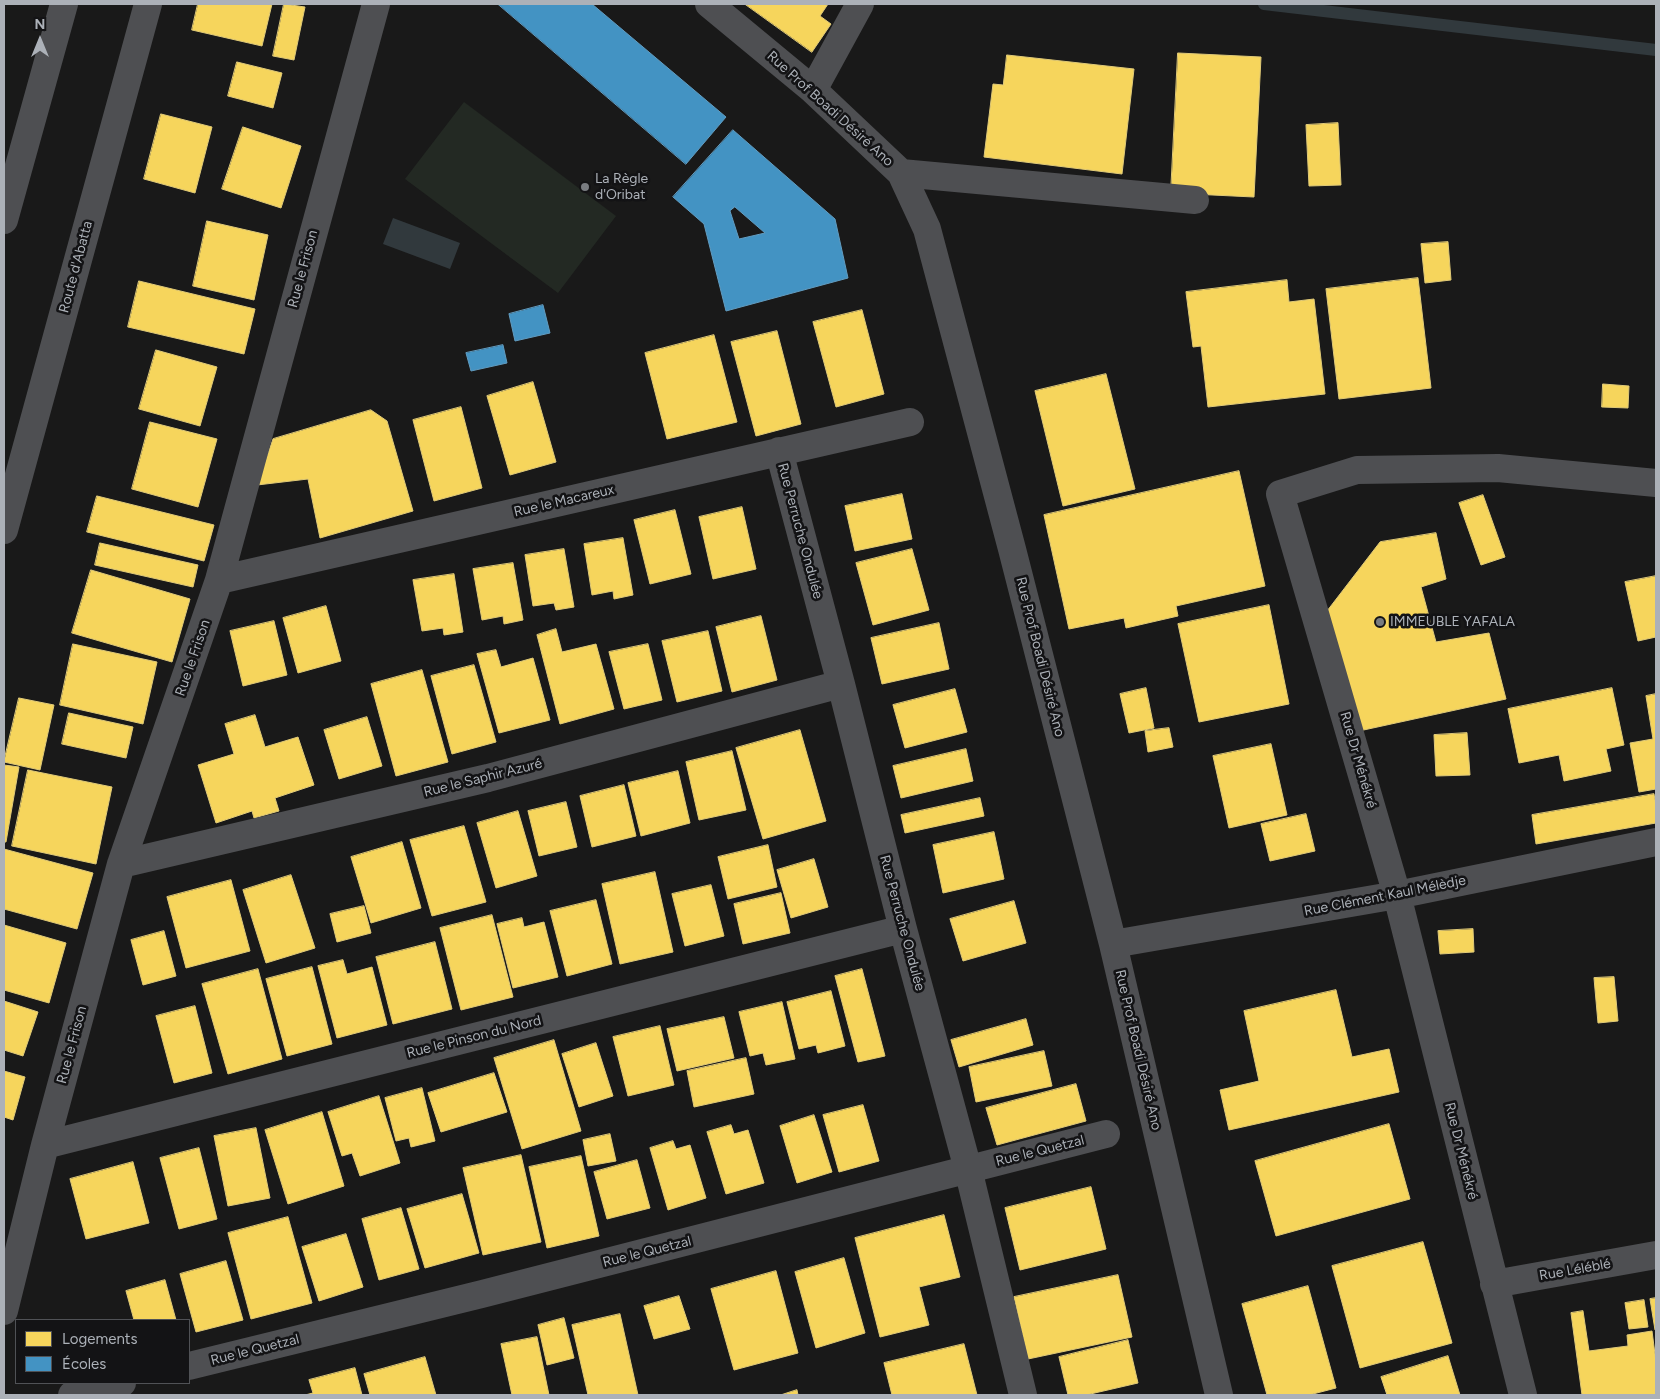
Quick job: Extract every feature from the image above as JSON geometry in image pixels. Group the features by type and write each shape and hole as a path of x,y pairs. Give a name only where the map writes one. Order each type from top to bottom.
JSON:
{"street":[{"path":"4,220 64,4"},
{"name":"Route d'Abatta","path":"4,530 148,4"},
{"name":"Rue le Frison","path":"4,1311 45,1145 122,864 220,580 376,4"},
{"name":"Rue Prof Boadi Désiré Ano","path":"709,4 813,90 901,173 926,229 1012,548 1113,944 1220,1395"},
{"path":"813,90 860,4"},
{"path":"901,173 1195,200"},
{"name":"Rue le Macareux","path":"220,580 910,422"},
{"name":"Rue Perruche Ondulée","path":"779,451 842,684 903,929 968,1169 1023,1395"},
{"name":"Rue Dr Ménékré","path":"1523,1395 1397,895 1280,494 1357,470 1498,468 1656,483"},
{"name":"Rue le Saphir Azuré","path":"122,864 488,778 842,684"},
{"name":"Rue Clément Kaul Mélèdje","path":"1113,944 1397,895 1656,842"},
{"name":"Rue le Pinson du Nord","path":"45,1145 903,929"},
{"name":"Rue le Quetzal","path":"190,1366 482,1294 1106,1134"},
{"name":"Rue Léléblé","path":"1494,1284 1656,1255"},
{"path":"72,1395 118,1384"}],"shaded area":[{"path":"464,102 616,216 558,293 405,179"},
{"path":"393,218 460,243 450,269 383,244"}],"building: Logements":[{"path":"198,4 272,4 262,46 192,30"},
{"path":"284,4 305,7 294,60 273,56"},
{"path":"745,4 828,4 820,16 831,24 812,52"},
{"path":"1178,53 1261,57 1254,197 1171,193"},
{"path":"1007,55 1134,69 1122,174 984,157 993,84 1003,85"},
{"path":"237,62 282,73 273,108 228,96"},
{"path":"161,114 212,127 195,193 144,179"},
{"path":"1338,123 1341,185 1309,186 1306,125"},
{"path":"243,127 301,146 281,208 222,189"},
{"path":"207,221 268,235 254,300 193,286"},
{"path":"1448,242 1451,280 1425,283 1421,244"},
{"path":"1418,278 1431,388 1339,399 1326,289"},
{"path":"1287,280 1289,302 1314,299 1325,394 1208,407 1201,346 1193,347 1186,292"},
{"path":"139,281 255,309 244,354 128,327"},
{"path":"862,310 884,394 836,407 813,322"},
{"path":"777,331 801,424 756,436 731,342"},
{"path":"714,335 737,422 667,439 645,353"},
{"path":"156,350 217,367 200,426 139,409"},
{"path":"1106,374 1135,489 1063,506 1035,391"},
{"path":"533,382 556,462 510,475 487,396"},
{"path":"1603,384 1629,386 1628,408 1602,407"},
{"path":"461,407 482,488 434,501 413,420"},
{"path":"371,410 387,421 413,511 320,538 308,479 257,485 273,439"},
{"path":"150,422 217,439 198,507 132,489"},
{"path":"1239,471 1265,586 1176,606 1178,616 1126,628 1124,618 1069,629 1044,515"},
{"path":"902,494 912,539 855,551 845,506"},
{"path":"1483,495 1505,557 1481,565 1459,503"},
{"path":"97,496 214,525 204,561 87,532"},
{"path":"742,507 756,569 713,579 699,517"},
{"path":"675,510 691,574 650,584 634,520"},
{"name":"IMMEUBLE YAFALA","path":"1436,533 1446,579 1421,587 1436,642 1489,633 1506,699 1359,731 1327,611 1380,542"},
{"path":"623,538 633,595 614,599 613,591 592,595 584,544"},
{"path":"100,543 198,565 193,587 95,565"},
{"path":"564,549 574,607 556,610 554,603 533,606 525,555"},
{"path":"912,549 929,610 873,625 856,563"},
{"path":"513,563 523,620 504,624 503,616 482,620 473,569"},
{"path":"91,570 190,599 172,662 72,633"},
{"path":"454,574 463,632 444,635 443,628 422,631 413,580"},
{"path":"1656,576 1656,637 1638,641 1625,582"},
{"path":"1269,605 1289,704 1199,722 1178,624"},
{"path":"326,606 341,661 298,673 283,618"},
{"path":"761,616 777,680 732,692 716,627"},
{"path":"274,621 287,675 243,686 230,631"},
{"path":"939,623 949,669 882,684 871,638"},
{"path":"556,629 562,652 596,644 614,709 560,724 537,635"},
{"path":"708,631 722,691 677,702 662,641"},
{"path":"73,644 157,662 143,724 60,705"},
{"path":"648,644 662,700 624,709 609,652"},
{"path":"496,650 501,667 533,658 550,720 499,733 477,654"},
{"path":"474,665 496,742 452,754 431,676"},
{"path":"422,670 448,762 396,776 371,684"},
{"path":"1146,688 1154,728 1129,733 1120,694"},
{"path":"1612,688 1624,745 1606,749 1611,771 1564,781 1559,755 1519,763 1508,709"},
{"path":"955,689 967,732 905,748 893,705"},
{"path":"1656,694 1656,789 1639,792 1630,743 1653,739 1646,696"},
{"path":"19,698 54,705 40,770 4,762"},
{"path":"69,713 133,727 126,758 62,744"},
{"path":"255,715 265,747 298,737 314,785 275,798 279,811 254,818 252,811 216,823 198,765 234,754 225,724"},
{"path":"367,717 382,766 339,779 324,730"},
{"path":"1169,728 1173,747 1148,752 1145,731"},
{"path":"800,730 826,821 763,839 736,748"},
{"path":"1467,733 1470,775 1436,776 1434,735"},
{"path":"1271,744 1287,815 1229,828 1213,756"},
{"path":"966,749 973,781 901,798 893,766"},
{"path":"732,751 746,810 699,820 686,762"},
{"path":"4,765 19,767 6,842 4,842"},
{"path":"28,770 112,787 96,864 12,846"},
{"path":"678,771 690,823 641,836 628,783"},
{"path":"624,785 636,836 592,847 580,796"},
{"path":"1654,794 1656,823 1536,844 1532,815"},
{"path":"980,798 984,816 905,833 901,815"},
{"path":"566,802 577,847 539,856 528,811"},
{"path":"518,811 537,876 496,888 477,823"},
{"path":"1306,814 1315,851 1270,861 1261,824"},
{"path":"464,826 486,902 432,916 410,840"},
{"path":"994,832 1004,879 943,893 933,845"},
{"path":"402,842 421,908 371,923 351,857"},
{"path":"768,845 777,887 728,899 718,857"},
{"path":"4,849 93,873 77,929 4,909"},
{"path":"814,859 828,907 791,918 777,870"},
{"path":"655,872 673,952 620,964 602,884"},
{"path":"291,875 315,948 266,963 243,890"},
{"path":"231,880 250,951 186,968 167,897"},
{"path":"711,885 724,936 685,946 672,894"},
{"path":"781,893 790,933 743,944 734,904"},
{"path":"596,900 612,964 567,976 550,911"},
{"path":"1014,901 1026,943 963,961 950,919"},
{"path":"364,906 371,933 337,942 330,914"},
{"path":"492,915 513,997 461,1010 440,928"},
{"path":"522,918 524,927 544,922 558,977 513,988 497,924"},
{"path":"4,925 66,943 49,1003 4,990"},
{"path":"1473,929 1474,952 1440,954 1438,931"},
{"path":"164,931 176,976 143,985 131,940"},
{"path":"435,942 452,1009 393,1024 376,957"},
{"path":"343,960 347,974 372,967 387,1025 337,1038 318,966"},
{"path":"312,967 332,1044 287,1056 266,979"},
{"path":"258,969 282,1059 228,1074 202,984"},
{"path":"862,969 885,1056 858,1062 835,976"},
{"path":"1614,977 1618,1021 1598,1023 1594,978"},
{"path":"1336,990 1352,1057 1389,1049 1399,1092 1229,1130 1220,1090 1259,1081 1244,1011"},
{"path":"831,991 845,1046 818,1053 816,1045 799,1049 787,1002"},
{"path":"4,1001 38,1012 23,1056 4,1050"},
{"path":"782,1002 795,1059 766,1065 763,1053 750,1056 739,1012"},
{"path":"195,1006 212,1073 174,1083 156,1016"},
{"path":"724,1017 734,1058 677,1071 667,1029"},
{"path":"1026,1019 1033,1045 959,1067 951,1040"},
{"path":"660,1026 674,1085 628,1096 613,1037"},
{"path":"554,1040 581,1131 522,1149 494,1058"},
{"path":"596,1043 613,1096 579,1107 562,1054"},
{"path":"1044,1051 1052,1086 976,1102 969,1067"},
{"path":"746,1058 754,1094 694,1107 687,1071"},
{"path":"4,1071 25,1077 13,1120 4,1117"},
{"path":"494,1073 507,1112 441,1132 428,1093"},
{"path":"1076,1084 1086,1121 997,1145 986,1108"},
{"path":"422,1088 435,1141 411,1147 409,1138 396,1141 385,1098"},
{"path":"379,1096 400,1163 360,1176 352,1153 342,1156 328,1112"},
{"path":"863,1105 879,1161 839,1172 823,1115"},
{"path":"322,1112 344,1186 288,1204 265,1130"},
{"path":"814,1115 832,1172 797,1183 780,1126"},
{"path":"1389,1124 1410,1199 1276,1236 1255,1161"},
{"path":"731,1125 734,1134 748,1130 764,1183 726,1194 707,1132"},
{"path":"256,1128 270,1198 228,1206 214,1136"},
{"path":"610,1134 616,1161 588,1166 583,1140"},
{"path":"673,1141 676,1149 690,1145 706,1198 668,1210 650,1148"},
{"path":"199,1148 217,1219 179,1229 160,1158"},
{"path":"521,1155 541,1242 483,1255 463,1168"},
{"path":"581,1156 599,1236 547,1248 529,1167"},
{"path":"637,1160 650,1208 607,1219 594,1172"},
{"path":"133,1162 149,1223 86,1239 70,1179"},
{"path":"1091,1187 1106,1249 1020,1270 1005,1208"},
{"path":"462,1194 479,1253 425,1268 407,1209"},
{"path":"401,1208 419,1269 379,1280 362,1219"},
{"path":"944,1215 960,1277 919,1287 929,1325 880,1337 855,1238"},
{"path":"288,1217 312,1303 251,1319 228,1233"},
{"path":"346,1234 363,1287 319,1301 302,1247"},
{"path":"1423,1242 1452,1343 1360,1368 1332,1266"},
{"path":"844,1258 865,1333 816,1348 795,1272"},
{"path":"226,1261 243,1320 196,1332 180,1274"},
{"path":"776,1271 798,1353 734,1370 711,1289"},
{"path":"1118,1275 1132,1337 1028,1359 1014,1297"},
{"path":"165,1280 176,1319 134,1319 126,1291"},
{"path":"1308,1286 1336,1388 1309,1395 1267,1395 1242,1304"},
{"path":"679,1296 690,1329 654,1339 644,1306"},
{"path":"1656,1298 1656,1330 1655,1330 1650,1299"},
{"path":"1644,1300 1648,1327 1629,1329 1625,1303"},
{"path":"1583,1311 1589,1351 1628,1346 1627,1335 1652,1331 1656,1362 1656,1395 1582,1395 1571,1313"},
{"path":"620,1314 638,1395 588,1395 572,1325"},
{"path":"564,1318 574,1358 547,1365 538,1325"},
{"path":"537,1337 549,1395 512,1395 501,1344"},
{"path":"1128,1340 1138,1383 1086,1395 1068,1395 1059,1357"},
{"path":"964,1344 977,1395 892,1395 884,1363"},
{"path":"1448,1356 1460,1395 1387,1395 1381,1377"},
{"path":"425,1357 436,1395 370,1395 364,1374"},
{"path":"355,1368 362,1395 305,1395 313,1393 309,1380"},
{"path":"797,1390 798,1395 781,1395"}],"building: Écoles":[{"path":"498,4 592,4 726,117 686,164"},
{"path":"733,130 835,219 848,278 726,311 704,224 673,197","holes":["735,207 765,233 739,239 730,211"]},
{"path":"543,305 550,333 515,341 509,314"},
{"path":"503,345 507,363 471,371 466,353"}],"waterway":[{"path":"1264,4 1656,50"}],"place":[{"name":"La Règle d'Oribat","path":"585,187"},
{"name":"IMMEUBLE YAFALA","path":"1380,622"}]}
